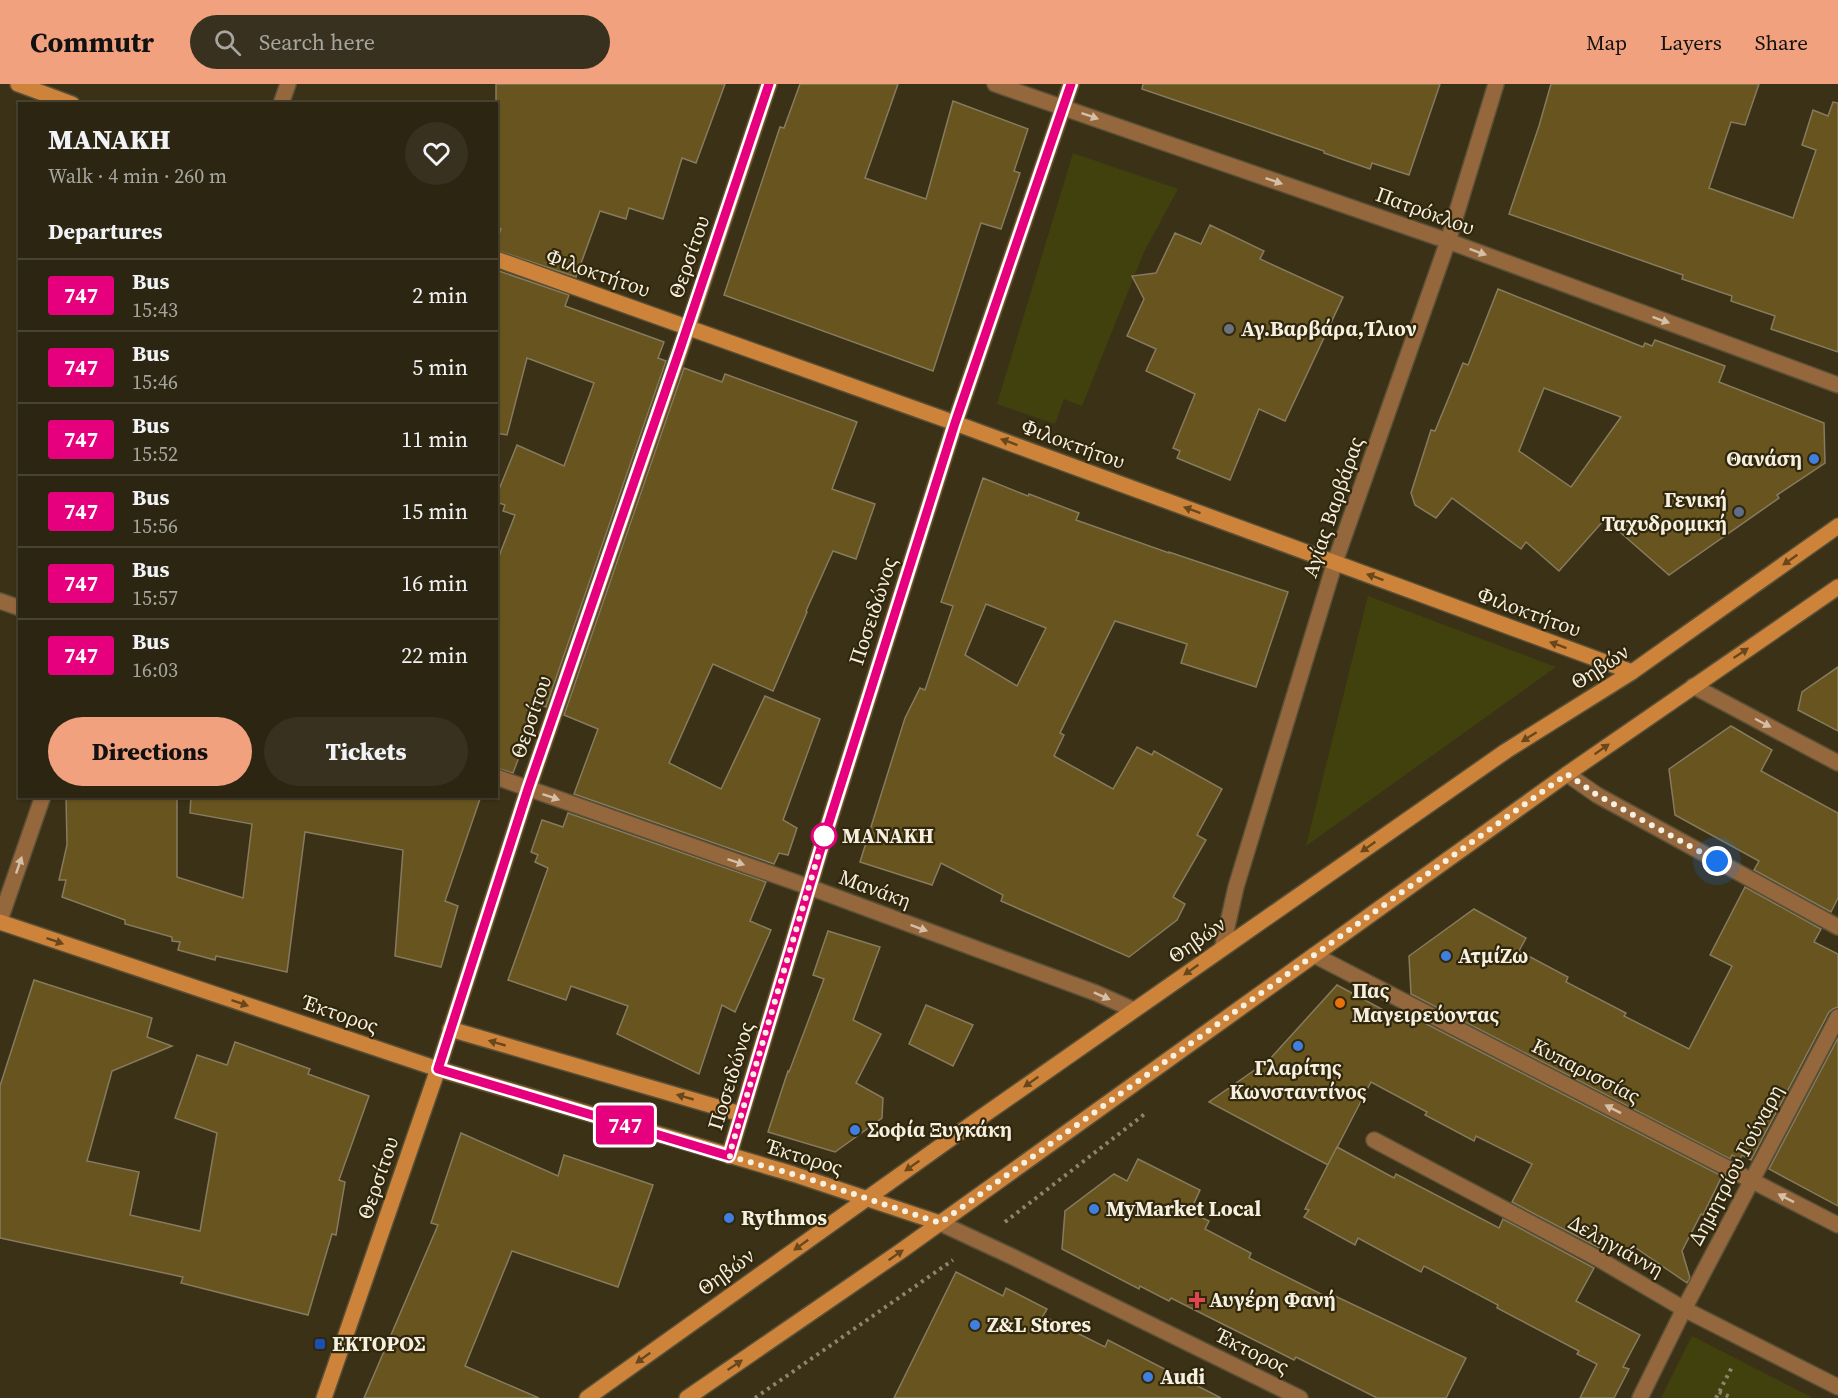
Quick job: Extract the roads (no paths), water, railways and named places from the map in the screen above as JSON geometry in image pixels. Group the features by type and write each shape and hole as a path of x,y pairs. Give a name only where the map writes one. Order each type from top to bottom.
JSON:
{"street":[{"path":"18,84 67,102"},
{"path":"282,102 288,84"},
{"name":"Θερσίτου","path":"324,1398 438,1069 528,789 688,327 769,84"},
{"name":"Πατρόκλου","path":"995,84 1448,241 1838,385"},
{"name":"Ποσειδώνος","path":"729,1156 824,838 955,423 1071,84"},
{"name":"Αγίας Βαρβάρας","path":"1222,948 1236,887 1335,562 1448,241 1496,84"},
{"name":"Φιλοκτήτου","path":"498,260 955,423 1632,672"},
{"name":"Θηβών","path":"586,1398 1222,948 1506,751 1632,672 1838,526"},
{"path":"687,1398 940,1223 1567,774 1838,587"},
{"path":"0,601 18,607"},
{"path":"1693,686 1838,763"},
{"path":"1567,774 1597,795 1838,927"},
{"name":"Μανάκη","path":"498,778 810,887 1096,993 1134,1010"},
{"path":"0,921 42,798"},
{"name":"Έκτορος","path":"0,921 438,1069 793,1174 940,1223 1300,1398"},
{"name":"Κυπαρισσίας","path":"1314,955 1838,1225"},
{"name":"Δημητρίου Γούναρη","path":"1640,1398 1751,1180 1838,1017"},
{"path":"450,1029 741,1114"},
{"name":"Δεληγιάννη","path":"1374,1140 1597,1258 1684,1309 1838,1387"}],"place":[{"name":"Αγ.Βαρβάρα,Ίλιον","path":"1229,329"},
{"name":"Θανάση","path":"1814,459"},
{"name":"Γενική Ταχυδρομική","path":"1739,512"},
{"name":"ΜΑΝΑΚΗ","path":"824,836"},
{"name":"ΑτμίΖω","path":"1446,956"},
{"name":"Πας Μαγειρεύοντας","path":"1340,1003"},
{"name":"Γλαρίτης Κωνσταντίνος","path":"1298,1046"},
{"name":"Σοφία Ξυγκάκη","path":"855,1130"},
{"name":"MyMarket Local","path":"1094,1209"},
{"name":"Rythmos","path":"729,1218"},
{"name":"Αυγέρη Φανή","path":"1197,1300"},
{"name":"Z&L Stores","path":"975,1325"},
{"name":"ΕΚΤΟΡΟΣ","path":"320,1344"},
{"name":"Audi","path":"1148,1377"}]}
